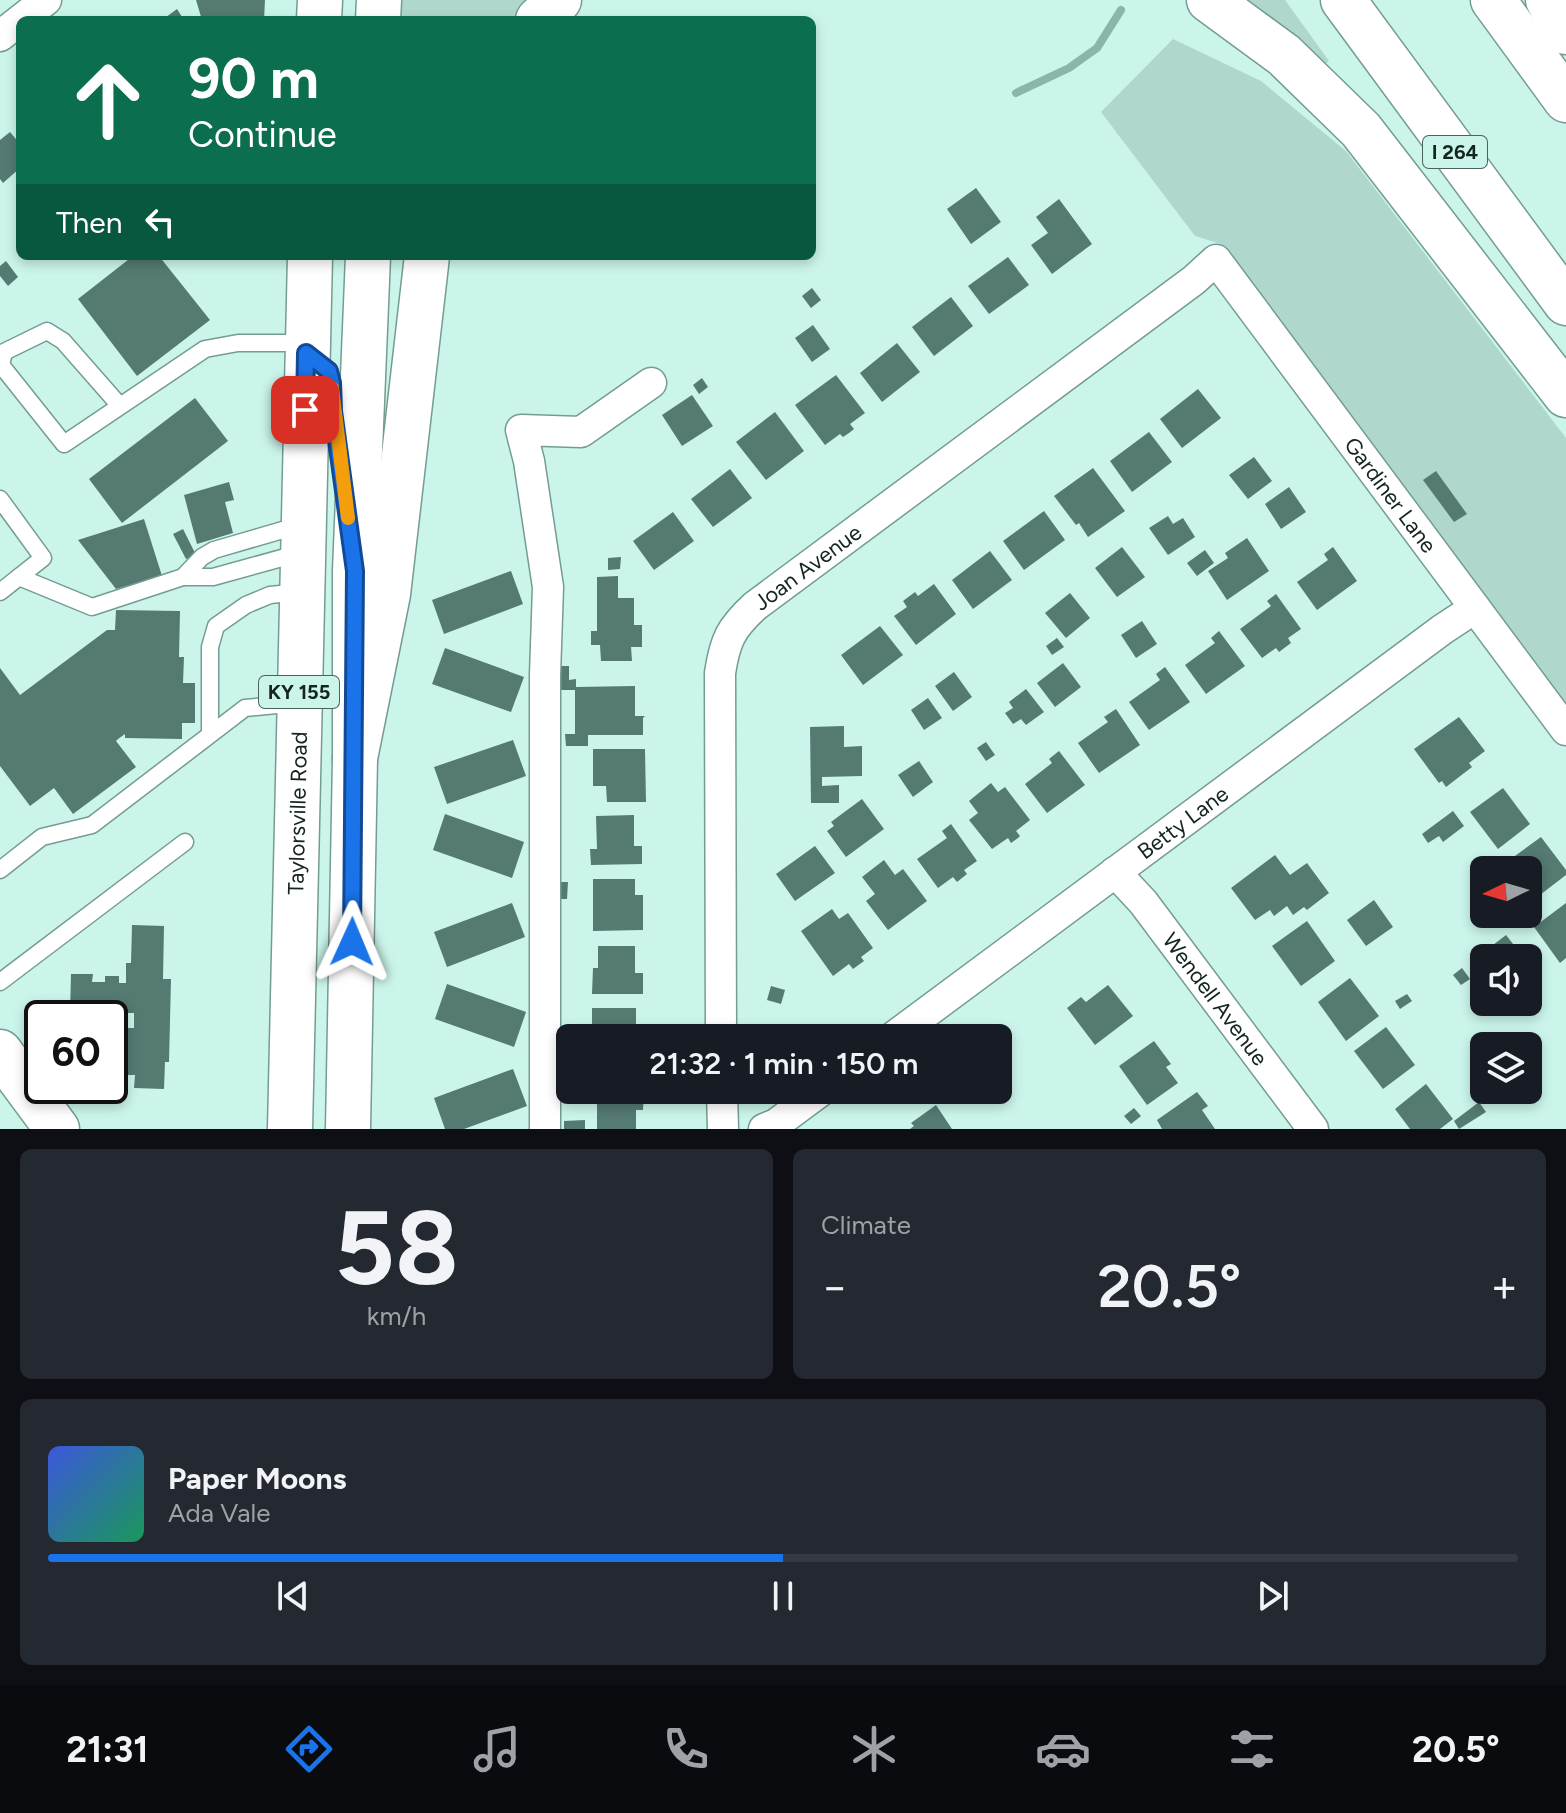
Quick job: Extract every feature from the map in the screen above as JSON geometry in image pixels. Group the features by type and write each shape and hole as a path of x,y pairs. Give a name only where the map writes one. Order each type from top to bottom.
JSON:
{"main road":[{"path":"542,16 559,0"},
{"path":"1209,0 1284,55 1361,130 1566,395"},
{"name":"I 264","path":"1343,0 1566,303"},
{"path":"1493,0 1566,100"},
{"path":"1548,0 1566,32"},
{"name":"Taylorsville Road","path":"290,1129 310,260"},
{"name":"KY 155","path":"348,1129 355,571 368,260"},
{"path":"355,758 388,594 427,260"},
{"path":"306,348 329,371 332,383 333,411 355,571"},
{"path":"0,1052 52,1127"}],"street":[{"path":"26,16 46,0"},
{"path":"0,36 16,23"},
{"name":"Gardiner Lane","path":"1216,260 1566,730"},
{"name":"Joan Avenue","path":"721,1024 720,673 723,649 737,622 1194,280 1216,260"},
{"path":"545,1129 545,675 548,587 529,461 521,430 581,432 651,383"},
{"name":"Betty Lane","path":"911,1024 1475,608"},
{"name":"Wendell Avenue","path":"1115,872 1143,902 1313,1129"},
{"path":"722,1104 723,1129"},
{"path":"783,1125 806,1104"}],"lane":[{"path":"120,406 63,341 47,331 4,352 1,365 64,444 205,349 238,343 306,348"},
{"path":"0,499 43,558 0,592"},
{"path":"183,577 202,557 214,550 302,557"},
{"path":"19,577 92,607 183,577 213,577 302,557"},
{"path":"210,733 210,647 216,626 246,605 270,595 302,557"},
{"path":"0,870 42,837 92,825 245,708 299,703"},
{"path":"0,982 185,842"}],"shaded area":[{"path":"401,0 538,0 522,16 400,16"},
{"path":"1244,0 1285,0 1329,61 1324,65"},
{"path":"1173,39 1261,81 1346,151 1566,438 1566,702 1221,244 1195,236 1101,112"}],"building":[{"path":"196,0 265,0 264,16 201,16"},
{"path":"177,9 181,16 168,16"},
{"path":"10,132 16,139 16,172 3,183 0,179 0,140"},
{"path":"976,188 1001,222 971,244 947,209"},
{"path":"1059,199 1092,244 1052,274 1031,245 1048,233 1036,217"},
{"path":"1008,257 1029,285 989,314 968,286"},
{"path":"128,260 162,260 210,320 137,376 78,299"},
{"path":"6,261 18,277 8,286 0,276 0,266"},
{"path":"812,288 821,300 811,308 802,296"},
{"path":"951,297 973,326 934,356 912,327"},
{"path":"813,325 830,349 812,362 795,338"},
{"path":"897,343 920,372 882,402 860,373"},
{"path":"836,375 865,413 850,424 854,429 849,433 843,437 840,434 825,445 795,405"},
{"path":"702,378 708,387 699,394 693,385"},
{"path":"1198,389 1221,418 1182,448 1160,419"},
{"path":"692,395 713,426 682,446 662,415"},
{"path":"195,398 228,441 122,523 89,479"},
{"path":"775,412 804,451 766,480 736,442"},
{"path":"1149,432 1172,462 1132,492 1110,461"},
{"path":"1254,457 1272,481 1248,499 1229,475"},
{"path":"1093,468 1125,511 1088,537 1054,496"},
{"path":"730,469 752,498 713,527 691,499"},
{"path":"1436,471 1467,514 1454,522 1423,480"},
{"path":"229,482 234,500 225,502 233,533 197,544 184,495"},
{"path":"1289,487 1306,512 1281,529 1265,504"},
{"path":"1044,511 1065,540 1024,570 1003,541"},
{"path":"673,512 694,541 654,570 633,541"},
{"path":"1168,516 1173,524 1183,518 1195,537 1168,555 1149,528"},
{"path":"144,519 162,576 116,589 78,540"},
{"path":"183,529 196,555 186,559 173,534"},
{"path":"1247,538 1269,571 1227,600 1208,571 1228,558 1225,553"},
{"path":"1122,547 1145,577 1117,597 1095,568"},
{"path":"1333,547 1357,581 1317,610 1297,582 1328,560 1324,554"},
{"path":"1205,550 1214,563 1197,576 1187,563"},
{"path":"990,551 1012,580 973,609 952,580"},
{"path":"621,557 620,569 608,570 608,558"},
{"path":"511,571 523,604 444,634 432,600"},
{"path":"618,576 618,598 634,598 634,625 642,625 642,647 631,647 632,661 601,661 600,645 591,645 591,631 597,631 597,577"},
{"path":"934,584 956,614 916,645 894,616 907,607 903,601 915,592 918,596"},
{"path":"1070,593 1090,618 1066,638 1045,613"},
{"path":"1276,594 1301,629 1288,638 1291,643 1279,652 1276,648 1262,658 1240,629 1271,606 1267,601"},
{"path":"116,610 180,611 179,657 184,657 183,683 195,683 195,723 182,723 182,739 125,738 125,734 118,739 116,741 136,767 73,814 54,788 30,806 0,766 0,668 20,695 107,630 115,630"},
{"path":"1142,621 1157,644 1136,658 1121,635"},
{"path":"880,626 903,655 863,685 841,655"},
{"path":"1219,631 1245,666 1206,694 1185,665 1215,643 1211,638"},
{"path":"1057,638 1064,647 1052,655 1046,646"},
{"path":"445,648 524,677 511,712 432,684"},
{"path":"1063,663 1081,687 1055,707 1037,683"},
{"path":"552,666 569,666 569,680 576,679 576,687 635,686 635,716 645,716 643,735 588,735 588,746 566,746 565,734 575,734 575,690 553,690"},
{"path":"1165,667 1190,702 1149,730 1129,702 1160,680 1156,674"},
{"path":"954,672 972,697 953,711 935,686"},
{"path":"1026,689 1044,712 1026,725 1021,719 1013,724 1005,713 1013,708 1009,702"},
{"path":"928,698 942,718 924,730 911,710"},
{"path":"1116,709 1140,745 1099,773 1078,743 1108,722 1104,717"},
{"path":"1459,717 1485,751 1469,763 1472,767 1446,787 1442,781 1439,783 1414,749"},
{"path":"844,726 844,747 862,746 862,776 822,777 822,786 839,785 839,803 811,803 810,727"},
{"path":"513,740 526,776 447,804 434,767"},
{"path":"986,742 995,755 986,761 977,748"},
{"path":"593,749 645,749 646,802 607,802 606,786 593,786"},
{"path":"1059,751 1085,785 1047,813 1025,784 1052,763 1049,759"},
{"path":"919,761 933,782 913,797 898,775"},
{"path":"991,783 998,792 1005,787 1030,820 1016,831 1020,836 1018,838 1011,843 1008,838 992,849 969,820 978,813 969,801"},
{"path":"1503,788 1530,824 1498,849 1470,812"},
{"path":"862,799 884,829 846,857 827,831 834,826 831,822"},
{"path":"1453,811 1464,826 1443,842 1439,836 1428,843 1422,834"},
{"path":"445,814 524,842 512,878 433,850"},
{"path":"634,815 634,846 642,846 642,864 591,865 590,849 597,849 596,816"},
{"path":"951,824 977,861 964,870 967,874 957,882 953,877 938,888 917,859 947,838 942,831"},
{"path":"1541,837 1566,870 1566,875 1542,893 1542,856 1515,856"},
{"path":"815,846 835,873 795,901 776,874"},
{"path":"1275,855 1290,875 1307,863 1329,893 1307,910 1304,907 1293,915 1287,906 1274,916 1270,910 1255,920 1231,888"},
{"path":"884,860 895,875 903,869 927,901 888,930 866,901 875,894 862,877"},
{"path":"593,879 635,879 635,895 643,895 643,930 593,931"},
{"path":"555,882 568,882 567,899 555,899"},
{"path":"1374,900 1393,927 1366,946 1347,920"},
{"path":"512,903 525,937 447,967 434,932"},
{"path":"1566,903 1566,958 1560,963 1535,928 1542,928 1542,921"},
{"path":"832,909 839,919 848,913 873,948 861,957 864,961 853,969 849,964 833,976 801,931"},
{"path":"1307,921 1335,961 1301,986 1272,946"},
{"path":"132,925 164,926 163,979 171,979 169,1062 165,1062 164,1089 134,1088 135,1075 128,1075 128,1028 134,1028 134,1013 128,1013 128,1000 70,1000 71,974 93,974 92,982 105,982 105,976 119,976 119,983 126,983 126,963 131,963"},
{"path":"1506,935 1513,944 1494,944"},
{"path":"598,946 635,946 635,973 643,973 643,994 592,994 593,968 598,968"},
{"path":"1462,968 1470,979 1461,985 1453,975"},
{"path":"1350,978 1379,1016 1346,1041 1318,1002"},
{"path":"447,984 526,1012 514,1047 435,1019"},
{"path":"1108,985 1133,1016 1095,1045 1067,1008 1081,997 1086,1002"},
{"path":"771,986 785,990 781,1004 767,1000"},
{"path":"1407,994 1412,1001 1400,1009 1395,1001"},
{"path":"592,1008 636,1008 636,1024 592,1024"},
{"path":"1386,1027 1415,1065 1383,1089 1354,1051"},
{"path":"1154,1041 1171,1064 1166,1067 1178,1083 1147,1105 1119,1066"},
{"path":"513,1069 527,1106 464,1129 445,1129 434,1098"},
{"path":"1426,1084 1453,1119 1440,1129 1410,1129 1395,1109"},
{"path":"1197,1092 1208,1106 1202,1110 1215,1129 1162,1129 1157,1120"},
{"path":"597,1104 643,1104 643,1110 636,1110 636,1129 597,1129"},
{"path":"1476,1104 1480,1104 1486,1112 1459,1129 1454,1121"},
{"path":"936,1105 952,1129 910,1129 914,1126 911,1123"},
{"path":"1134,1108 1141,1116 1131,1124 1124,1116"},
{"path":"585,1120 585,1129 564,1129 564,1121"}],"waterway":[{"path":"1016,93 1069,68 1097,48 1121,10"}],"slow traffic":[{"path":"332,388 348,518"}],"route":[{"path":"305,410 306,353 329,371 332,383 333,411 355,571 352,942"}]}
